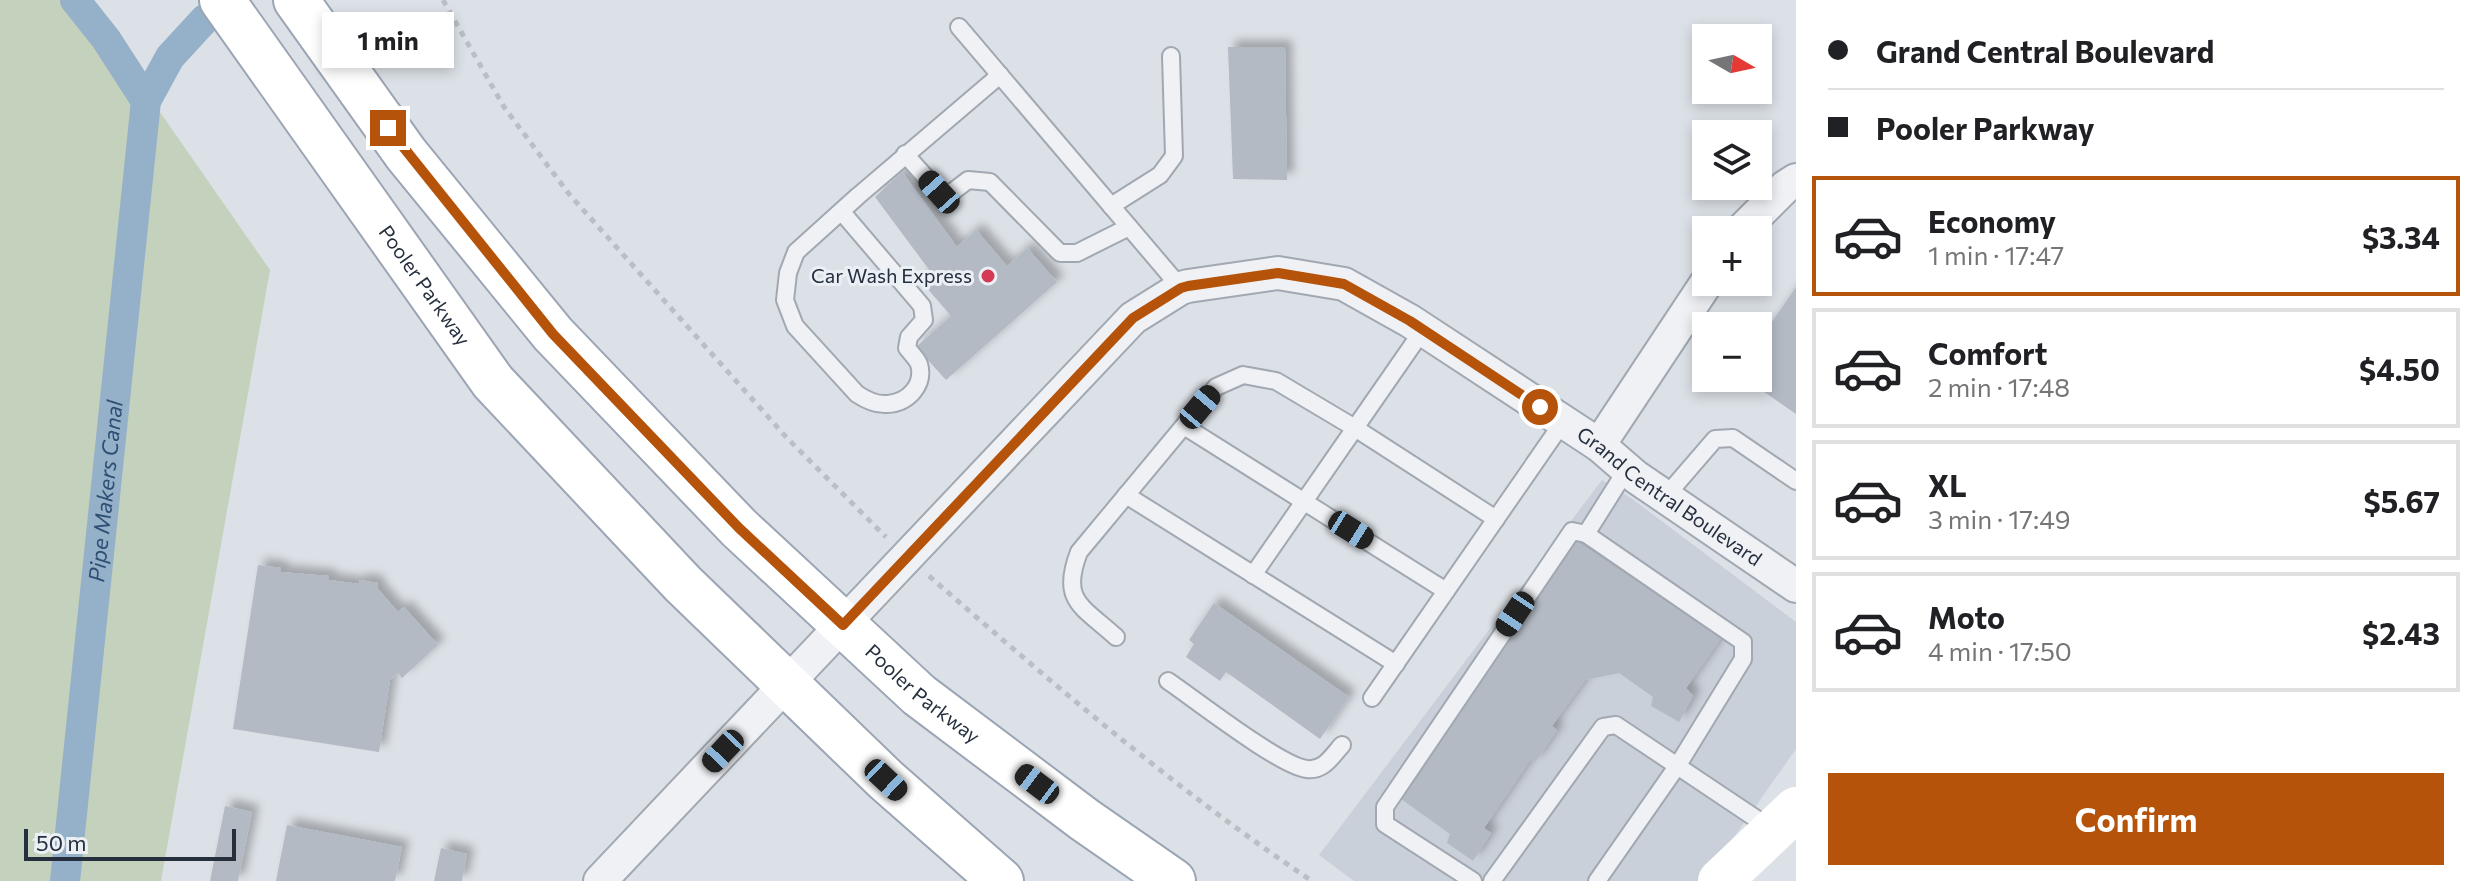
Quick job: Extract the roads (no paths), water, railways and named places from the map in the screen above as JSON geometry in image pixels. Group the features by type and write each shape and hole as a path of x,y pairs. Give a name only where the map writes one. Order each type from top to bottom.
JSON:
{"main road":[{"name":"Pooler Parkway","path":"222,0 493,382 683,584 910,802 1001,881"},
{"name":"Pooler Parkway","path":"296,0 406,154 553,334 739,528 919,695 1085,820 1173,881"},
{"path":"1720,881 1788,822"},
{"path":"1766,881 1788,822"}],"street":[{"path":"1756,216 1796,180"},
{"name":"Grand Central Boulevard","path":"600,881 1133,318 1181,288 1278,273 1344,284 1423,330 1599,445 1665,497 1796,586"},
{"path":"1599,445 1698,296"}],"lane":[{"path":"959,27 1181,288"},
{"path":"1111,206 1160,175 1174,156 1171,56"},
{"path":"841,211 922,306 924,320 909,337 907,348 919,363 920,381 910,397 888,405 869,402 857,394 795,326 785,300 788,273 796,252 841,211 905,154 1000,75"},
{"path":"905,154 939,192 951,193 968,180 990,182 1060,253 1077,253 1129,227"},
{"path":"1253,575 1423,330"},
{"path":"1116,637 1072,594 1070,575 1079,552 1216,387 1243,375 1276,381 1496,519"},
{"path":"1372,698 1563,422"},
{"path":"1184,426 1446,591"},
{"path":"1665,497 1715,439 1733,438 1796,481"},
{"path":"1586,534 1627,469"},
{"path":"1126,495 1396,664"},
{"path":"1473,881 1385,824 1385,807 1572,531 1586,534 1743,642 1743,659 1678,765 1597,881"},
{"path":"1168,681 1286,762 1309,770 1324,766 1342,745"},
{"path":"1492,881 1603,727 1616,725 1678,765 1788,822"}],"waterway":[{"path":"75,0 106,39 146,101"},
{"name":"Pipe Makers Canal","path":"65,881 146,101 170,57 205,19"}],"place":[{"name":"Car Wash Express","path":"988,276"}]}
